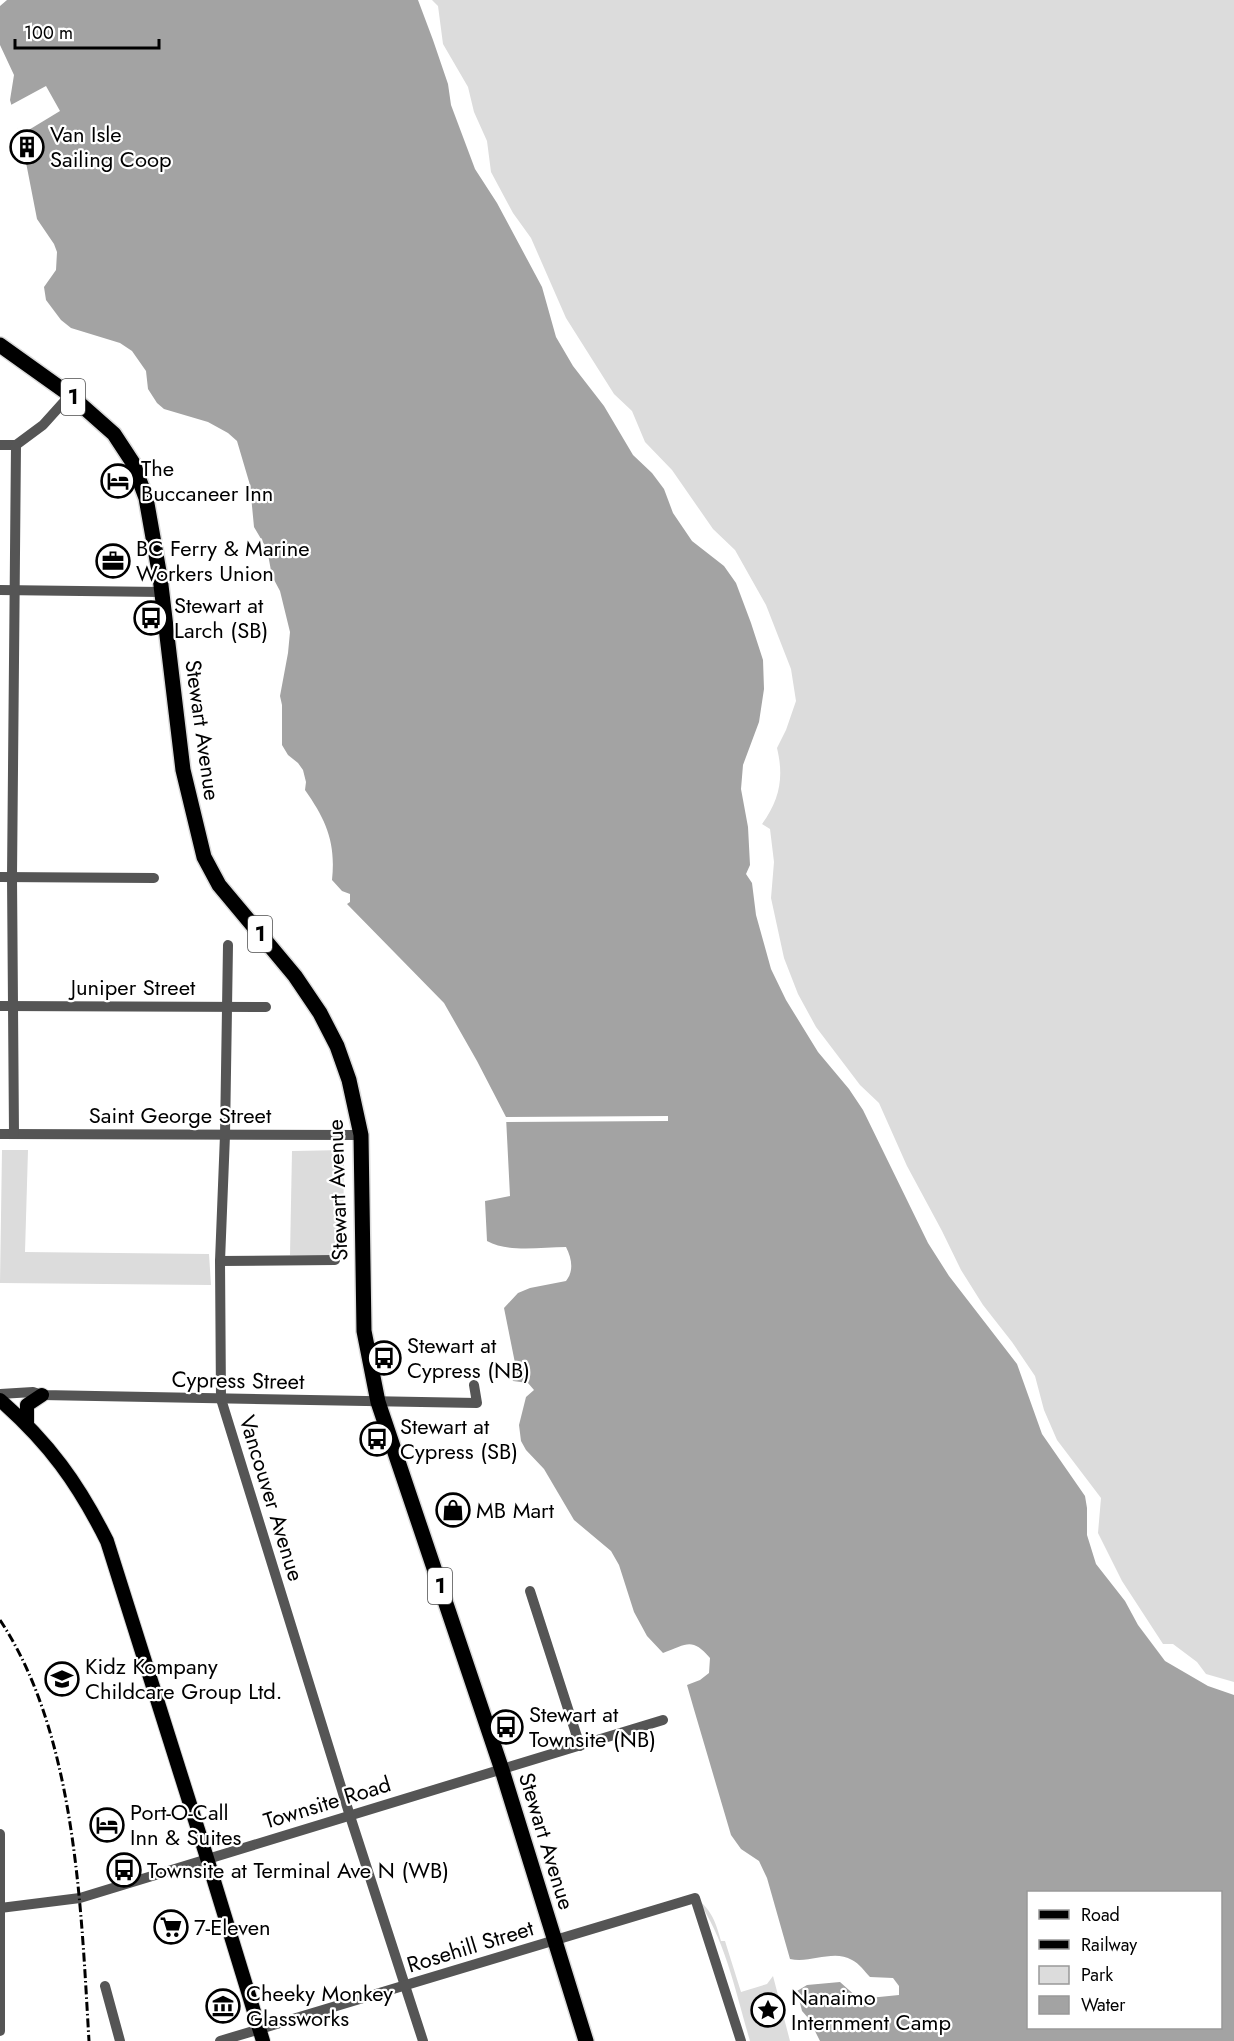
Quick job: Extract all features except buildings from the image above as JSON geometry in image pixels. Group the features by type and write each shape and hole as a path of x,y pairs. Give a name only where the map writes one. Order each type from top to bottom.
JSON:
{"highway":[{"name":"Stewart Avenue","path":"0,345 70,395 114,434 133,463 146,498 162,592 183,770 204,857 219,885 295,976 320,1013 337,1046 349,1080 361,1135 364,1331 378,1402 502,1770 586,2041"}],"main road":[{"path":"27,1424 27,1405 42,1395"},
{"path":"0,1400 27,1424 64,1468 87,1502 107,1541 261,2035"}],"street":[{"path":"0,445 16,445 43,425 70,395"},
{"path":"14,1134 12,877 16,445"},
{"path":"0,590 162,592"},
{"path":"0,877 154,878"},
{"name":"Vancouver Avenue","path":"228,945 225,1135 220,1261 221,1400 350,1816 423,2041"},
{"name":"Juniper Street","path":"0,1006 266,1007"},
{"name":"Saint George Street","path":"0,1134 361,1135"},
{"path":"220,1261 335,1260"},
{"name":"Cypress Street","path":"0,1394 33,1392 42,1395 221,1400 477,1403 474,1385"},
{"path":"530,1591 580,1746"},
{"name":"Townsite Road","path":"1,1908 80,1898 663,1720"},
{"path":"0,1834 0,2031"},
{"name":"Rosehill Street","path":"220,2041 261,2035 406,1986 695,1898 741,2041"},
{"path":"105,1986 120,2041"}],"green space":[{"path":"432,0 1234,0 1234,1682 1206,1674 1197,1662 1173,1644 1163,1644 1122,1581 1098,1533 1101,1498 1057,1440 1044,1410 1035,1376 983,1305 961,1270 907,1166 879,1103 860,1085 816,1027 798,994 784,958 771,898 774,862 770,829 762,824 777,797 780,769 777,748 796,701 791,669 766,605 735,550 713,529 672,470 645,442 632,411 614,394 566,318 531,238 513,213 491,172 487,141 474,112 468,87 443,44 438,6"},
{"path":"2,1150 28,1150 25,1252 209,1254 211,1285 0,1283"},
{"path":"344,1150 343,1256 290,1255 292,1151"},
{"path":"696,1898 710,1912 721,1941 725,1941 741,1992 767,1984 773,1976 790,2041 750,2041 722,1948 715,1930"}],"water":[{"path":"7,0 418,0 448,84 451,105 475,169 497,203 542,287 556,337 573,366 604,406 633,455 652,473 664,489 673,513 692,541 724,566 736,583 751,623 763,660 764,689 759,722 743,765 741,789 748,827 750,865 746,874 752,883 756,915 771,969 786,1000 818,1052 849,1089 863,1110 928,1243 949,1276 1017,1364 1042,1434 1085,1496 1087,1535 1096,1564 1125,1601 1138,1625 1165,1661 1208,1686 1234,1695 1234,2041 820,2041 809,2019 802,2011 797,1991 807,1985 840,1982 859,1999 899,1995 899,1986 893,1978 870,1977 857,1963 845,1957 790,1959 767,1878 759,1861 741,1849 731,1835 687,1685 700,1680 709,1673 710,1658 698,1647 689,1644 663,1653 647,1636 634,1612 619,1565 611,1551 574,1520 544,1469 526,1450 521,1441 519,1425 526,1397 534,1390 528,1383 513,1381 511,1375 516,1368 504,1308 518,1293 530,1288 566,1281 571,1269 568,1251 566,1247 505,1247 487,1241 485,1201 510,1196 506,1117 444,1003 347,904 350,902 350,894 342,891 332,880 332,854 328,832 319,811 305,790 303,770 288,755 282,745 280,696 290,632 280,591 272,576 267,549 254,527 250,485 237,441 208,422 164,409 148,389 146,371 132,351 120,343 71,328 61,320 46,300 44,287 56,270 57,252 37,219 23,147 10,100 14,75 0,45 0,6"}],"pier":[{"path":"46,86 60,111 27,131 37,149 25,158 9,106"},
{"path":"668,1116 668,1121 506,1122 506,1117"}],"railway":[{"path":"0,1620 25,1666 45,1715 59,1768 70,1823 77,1879 89,2041"}],"place":[{"name":"Van Isle Sailing Coop","path":"27,147"},
{"name":"The Buccaneer Inn","path":"118,481"},
{"name":"BC Ferry & Marine Workers Union","path":"113,561"},
{"name":"Stewart at Larch (SB)","path":"151,618"},
{"name":"Stewart at Cypress (NB)","path":"384,1358"},
{"name":"Stewart at Cypress (SB)","path":"377,1439"},
{"name":"MB Mart","path":"453,1510"},
{"name":"Kidz Kompany Childcare Group Ltd.","path":"62,1679"},
{"name":"Stewart at Townsite (NB)","path":"506,1727"},
{"name":"Port-O-Call Inn & Suites","path":"107,1825"},
{"name":"Townsite at Terminal Ave N (WB)","path":"124,1870"},
{"name":"7-Eleven","path":"171,1927"},
{"name":"Cheeky Monkey Glassworks","path":"223,2006"},
{"name":"Nanaimo Internment Camp","path":"768,2010"}]}
